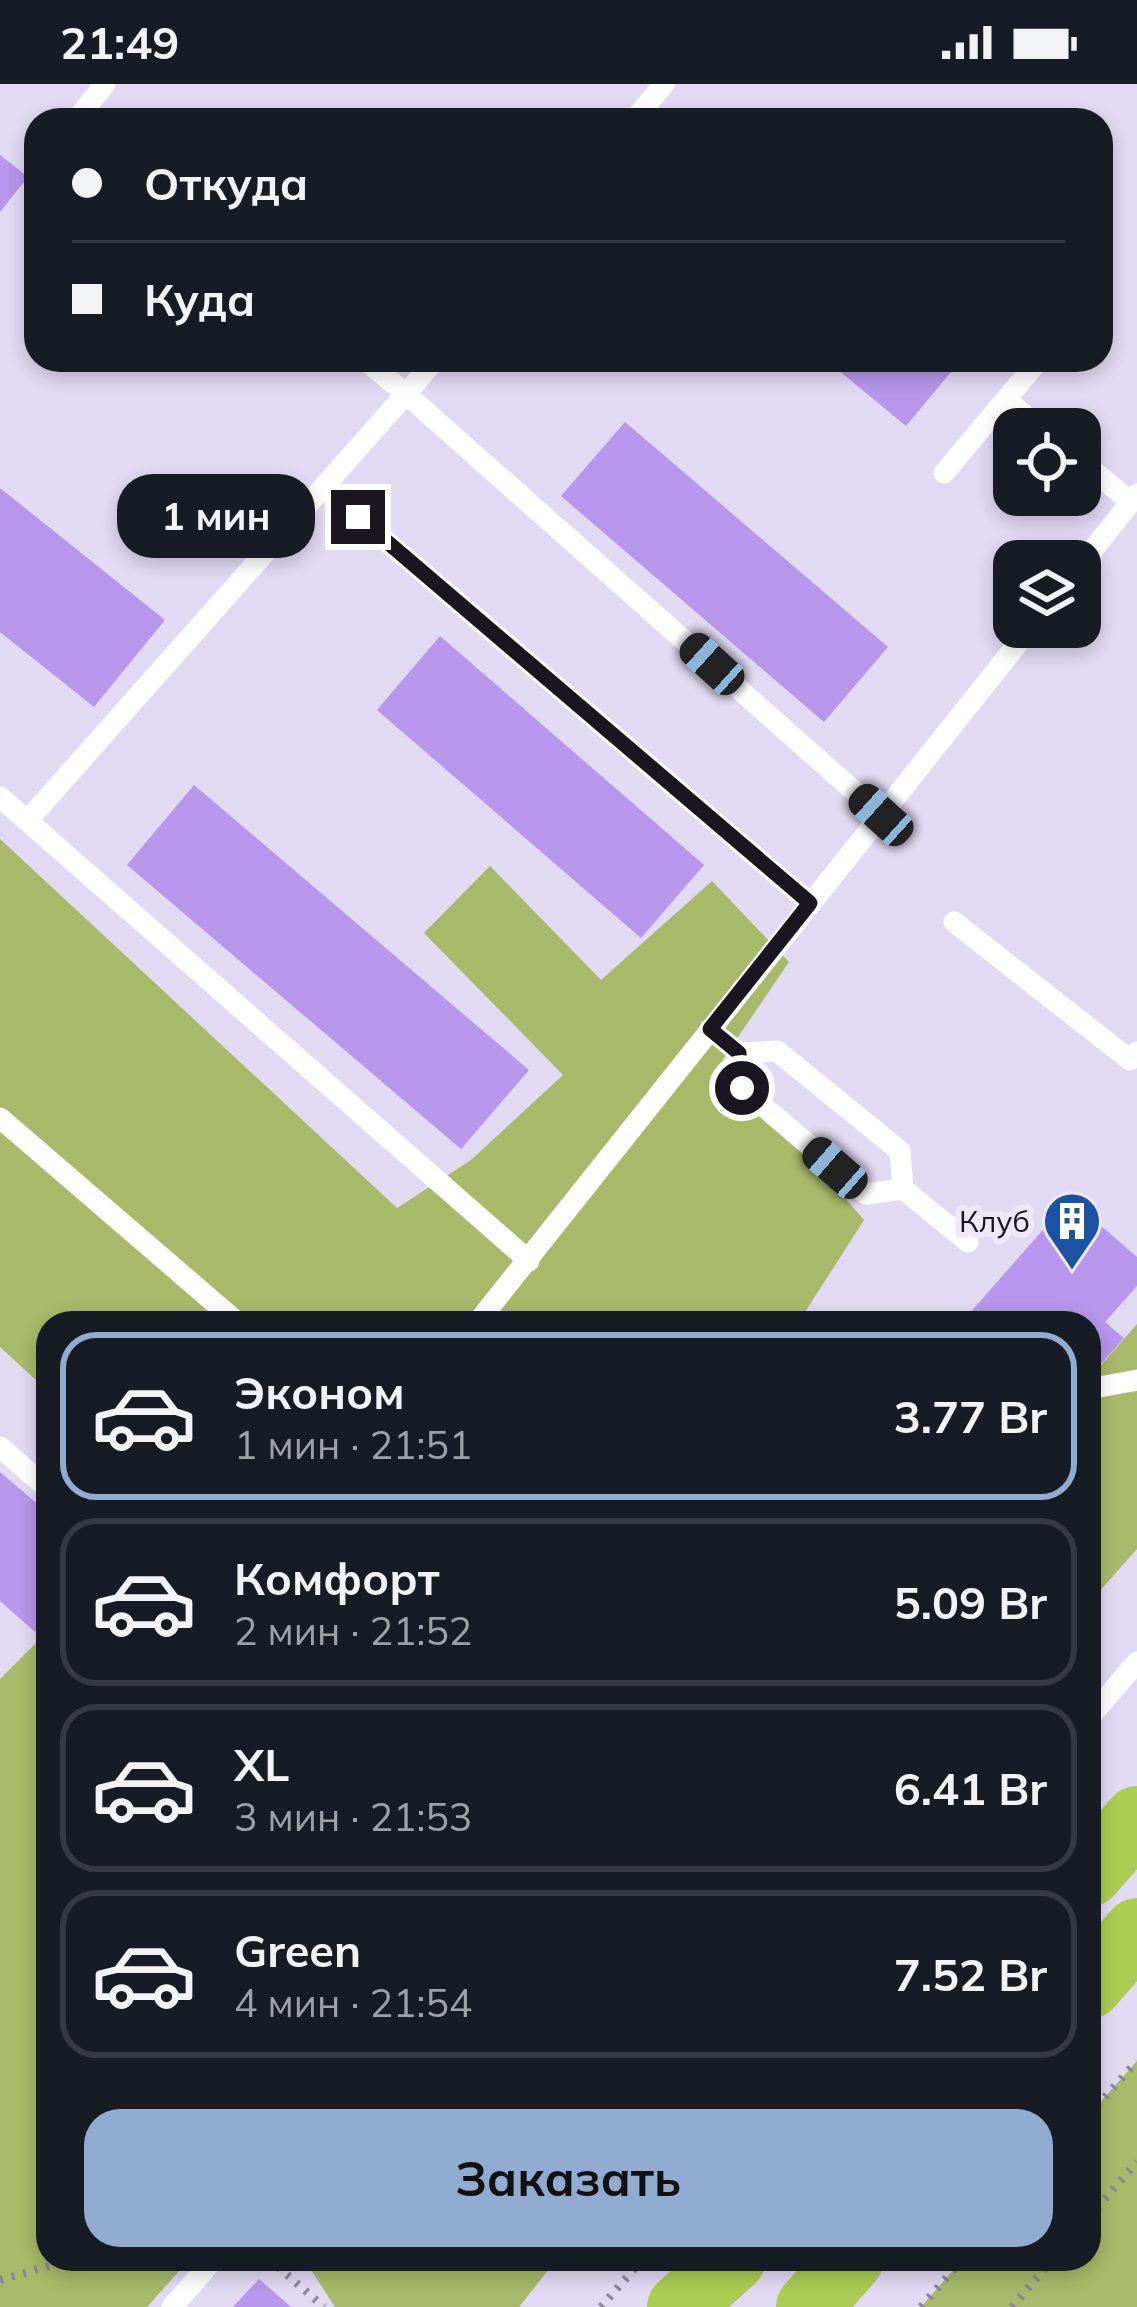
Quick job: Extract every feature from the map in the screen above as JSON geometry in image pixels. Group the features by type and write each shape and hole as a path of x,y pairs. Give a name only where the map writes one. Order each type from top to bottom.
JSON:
{"highway":[{"path":"1101,1860 1137,1819"},
{"path":"1101,1972 1137,1931"},
{"path":"680,2307 720,2271"},
{"path":"713,2307 744,2271"},
{"path":"809,2307 840,2271"},
{"path":"829,2307 853,2271"}],"lane":[{"path":"86,108 105,84"},
{"path":"644,108 664,84"},
{"path":"379,372 881,815"},
{"path":"27,820 425,372"},
{"path":"944,473 1029,372"},
{"path":"1006,400 1016,408"},
{"path":"1101,475 1134,498 1101,540"},
{"path":"323,487 810,903"},
{"path":"487,1311 1014,648"},
{"path":"0,796 529,1261"},
{"path":"954,922 1130,1060 1137,1052"},
{"path":"710,1029 739,1053 777,1051 899,1151 903,1189 968,1242"},
{"path":"739,1053 742,1088 866,1194 903,1189"},
{"path":"0,1118 224,1311"},
{"path":"1101,1387 1137,1380"},
{"path":"0,1447 36,1478"},
{"path":"1101,1704 1137,1662"},
{"path":"172,2307 204,2271"}],"path":[{"path":"1101,2102 1137,2061"},
{"path":"1101,2203 1137,2162"},
{"path":"0,2280 36,2270"},
{"path":"283,2271 324,2307"},
{"path":"601,2307 632,2271"},
{"path":"921,2307 952,2271"},
{"path":"1012,2307 1043,2271"}],"green space":[{"path":"0,839 397,1208 471,1160 563,1075 424,933 490,866 601,980 712,881 789,962 723,1059 864,1220 806,1311 36,1311 36,1380 0,1347"},
{"path":"1137,1324 1137,1549 1101,1590 1101,1365"},
{"path":"36,1643 36,2271 179,2271 147,2307 0,2307 0,1679"},
{"path":"1137,2061 1137,2307 921,2307 952,2271 1101,2271 1101,2102"},
{"path":"312,2271 548,2271 519,2307 335,2307"}],"building":[{"path":"0,155 24,174 24,182 0,212"},
{"path":"841,372 951,372 906,426"},
{"path":"625,422 888,647 824,722 561,496"},
{"path":"0,488 165,620 94,707 0,632"},
{"path":"440,636 704,865 641,938 377,710"},
{"path":"194,785 529,1070 461,1149 127,865"},
{"name":"Клуб","path":"1070,1199 1137,1257 1137,1286 1105,1322 1124,1338 1102,1363 1101,1311 972,1311"},
{"path":"0,1472 36,1503 36,1631 0,1601"},
{"path":"259,2279 291,2307 233,2307"}],"place":[{"name":"Клуб","path":"1072,1272"}],"route":[{"path":"358,517 810,903 710,1029 739,1053 742,1088"}]}
